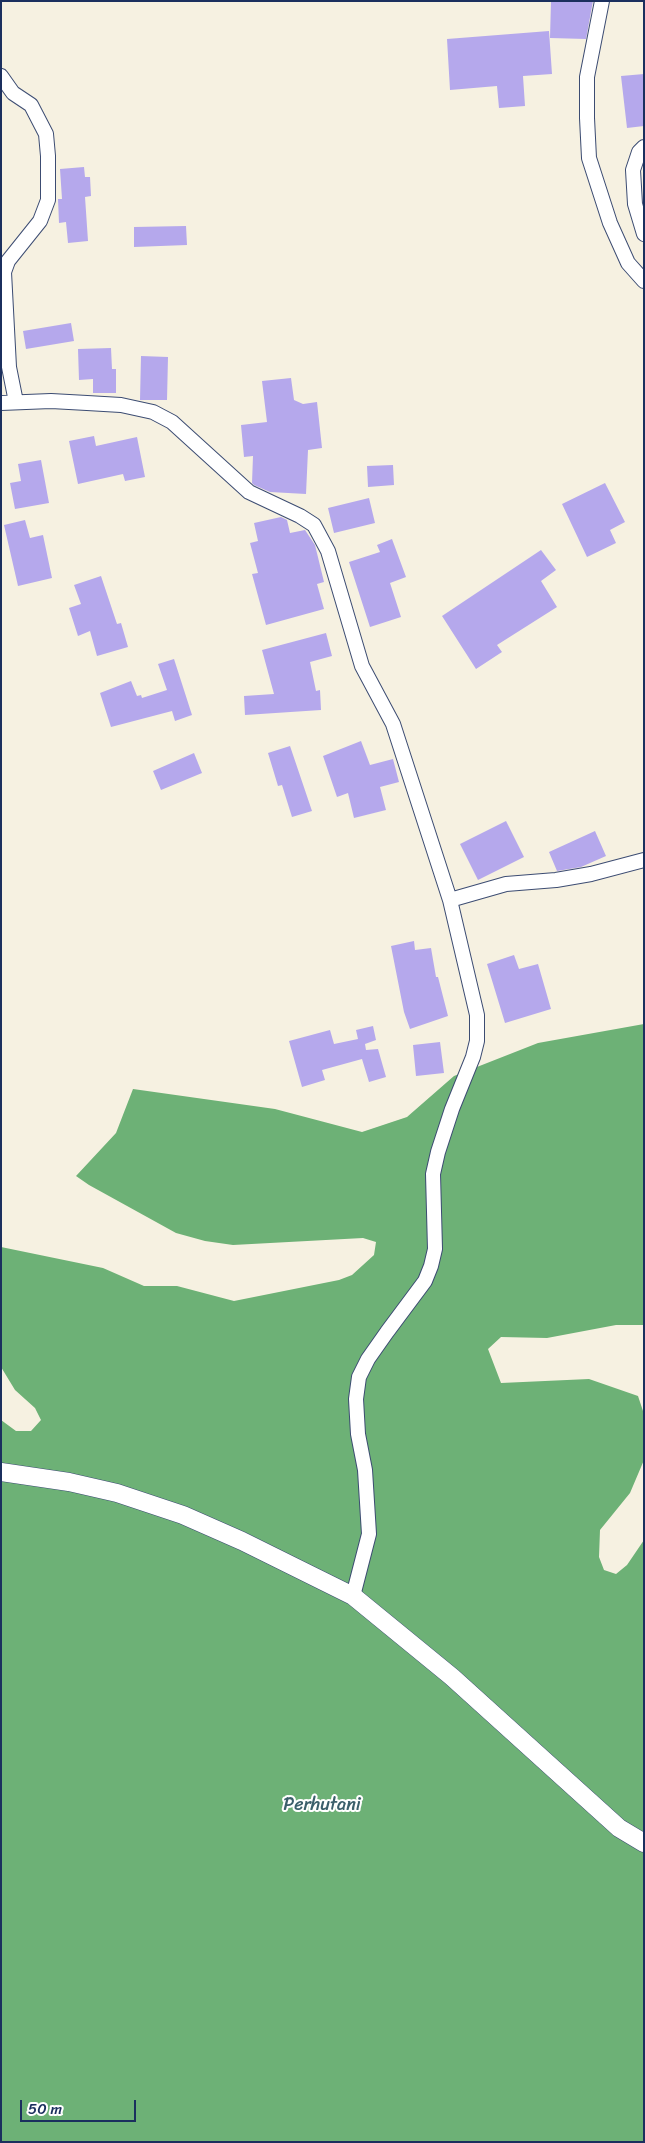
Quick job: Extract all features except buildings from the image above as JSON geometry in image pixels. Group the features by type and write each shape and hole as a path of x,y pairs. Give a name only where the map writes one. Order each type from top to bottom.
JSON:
{"street":[{"path":"602,1 588,77 587,118 589,158 610,223 628,263 644,281"},
{"path":"1,76 13,93 32,105 46,134 48,156 48,200 40,221 8,261 4,272 9,367 16,402"},
{"path":"644,147 639,152 633,170 634,204 644,234"},
{"path":"1,403 51,401 121,405 153,412 172,422 249,492 314,524 328,551 362,666 393,724 450,900 477,1015 477,1041 473,1057 452,1109 433,1174 435,1249 431,1266 425,1281 368,1359 359,1378 356,1408 358,1434 365,1470 368,1534 353,1596"},
{"path":"450,900 506,884 556,880 591,874 644,860"},
{"path":"1,1472 61,1481 117,1493 182,1515 242,1541 353,1596 452,1677 618,1828 644,1843"}],"green space":[{"name":"Perhutani","path":"644,1024 644,1325 616,1325 547,1338 501,1337 488,1349 501,1383 589,1379 638,1396 644,1414 644,1460 630,1493 600,1530 599,1557 604,1570 616,1574 627,1565 644,1540 644,2142 1,2142 1,1420 16,1431 31,1431 41,1420 35,1408 15,1390 1,1367 1,1247 103,1268 144,1286 177,1286 234,1301 339,1280 352,1275 374,1255 376,1242 363,1238 233,1245 205,1241 176,1233 76,1176 116,1133 133,1089 275,1109 362,1132 407,1117 454,1076 538,1043"}]}
